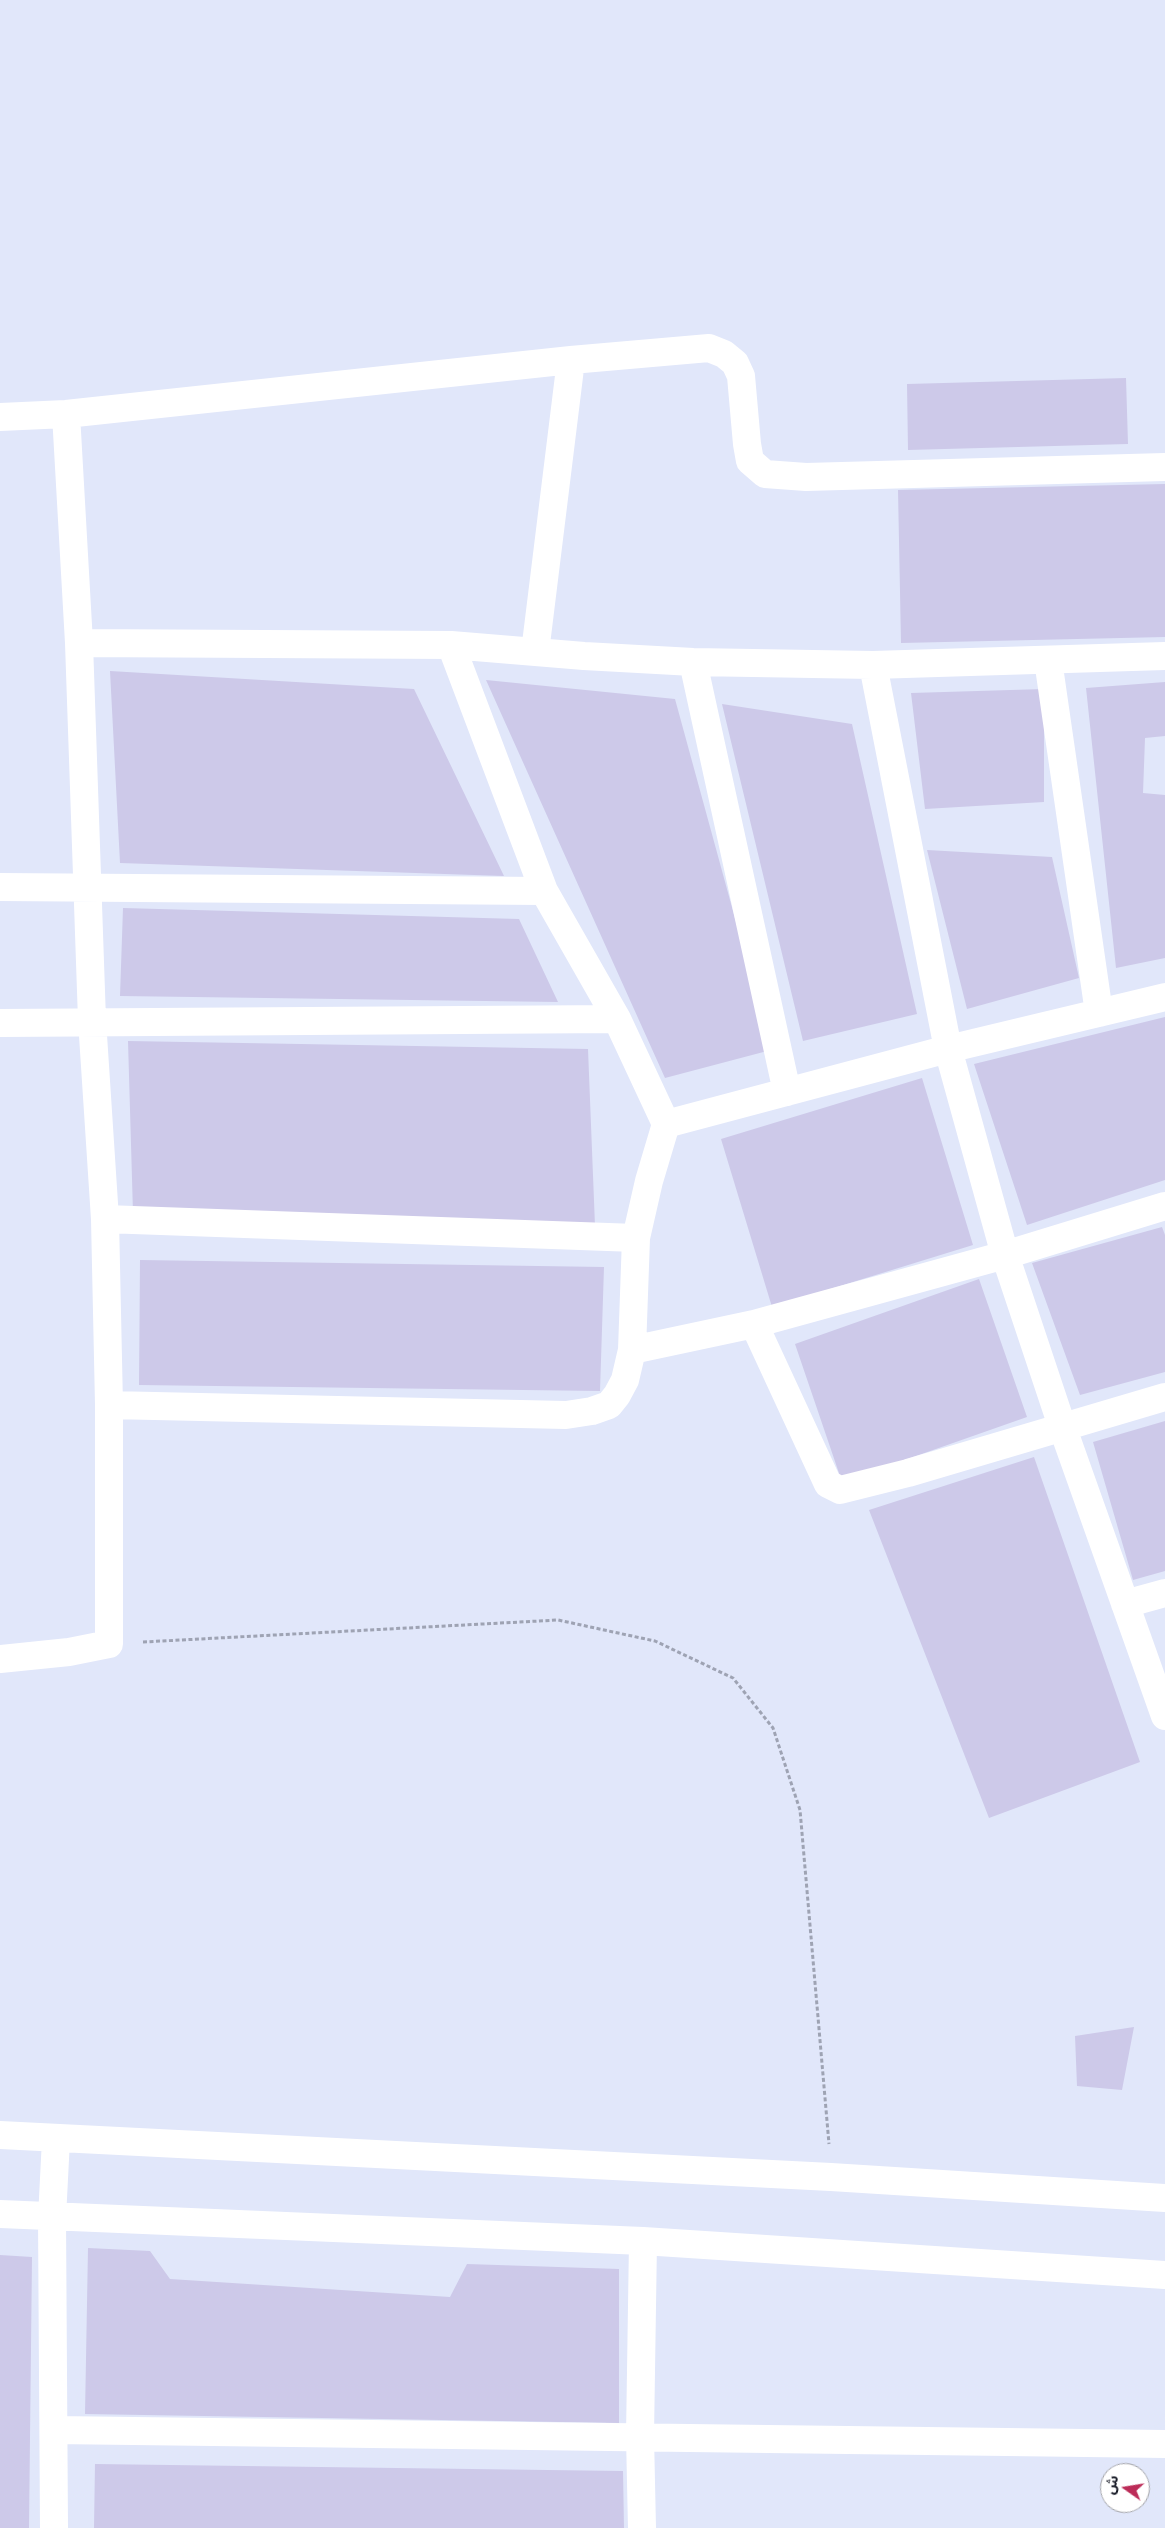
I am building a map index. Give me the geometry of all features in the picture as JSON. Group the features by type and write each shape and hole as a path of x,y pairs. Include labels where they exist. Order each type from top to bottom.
{"street":[{"path":"0,417 66,414 686,348 708,348 724,354 735,363 741,376 750,461 765,474 806,477 1165,467"},
{"path":"535,652 571,360"},
{"path":"0,1659 69,1652 109,1644 109,1405 105,1219 92,1020 79,643 66,414"},
{"path":"79,643 451,645 693,662 873,665 1165,656"},
{"path":"109,1405 566,1416 592,1411 609,1405 618,1395 626,1380 632,1350 636,1238 649,1181 666,1124 617,1019 544,891 451,645"},
{"path":"1048,660 1099,1013"},
{"path":"693,662 787,1092"},
{"path":"873,665 948,1049 1005,1255 1062,1426 1165,1716"},
{"path":"0,887 86,886 544,891"},
{"path":"666,1124 948,1049 1165,998"},
{"path":"0,1023 92,1020 617,1019"},
{"path":"632,1350 754,1324 1005,1255 1165,1206"},
{"path":"105,1219 636,1238"},
{"path":"754,1324 828,1484 835,1488 849,1489 908,1473 1165,1397"},
{"path":"1125,1604 1165,1593"},
{"path":"0,2135 831,2177 1165,2198"},
{"path":"54,2528 52,2218 56,2139"},
{"path":"0,2214 52,2218 643,2241 1165,2275"},
{"path":"642,2528 640,2436 643,2241"},
{"path":"54,2430 1165,2444"}],"path":[{"path":"109,1644 558,1620 655,1641 732,1678 773,1728 800,1810 831,2177"}],"building":[{"path":"1126,378 1128,444 908,450 907,384"},
{"path":"1165,484 1165,637 901,643 898,490"},
{"path":"110,671 414,689 504,876 120,863"},
{"path":"486,680 675,699 771,1050 665,1078"},
{"path":"1165,682 1165,736 1145,738 1143,793 1165,795 1165,958 1116,968 1086,688"},
{"path":"1044,689 1044,802 925,809 911,693"},
{"path":"722,704 852,724 917,1014 803,1041"},
{"path":"927,850 1052,857 1079,978 967,1009"},
{"path":"123,908 519,919 558,1002 120,996"},
{"path":"1165,1017 1165,1180 1027,1225 974,1064"},
{"path":"128,1041 588,1049 595,1226 133,1213"},
{"path":"922,1078 973,1245 772,1307 721,1139"},
{"path":"1162,1227 1165,1235 1165,1372 1080,1395 1032,1263"},
{"path":"140,1260 604,1267 600,1391 139,1385"},
{"path":"979,1279 1027,1417 842,1482 795,1344"},
{"path":"1165,1421 1165,1571 1133,1580 1093,1442"},
{"path":"1034,1457 1140,1762 989,1818 869,1510"},
{"path":"1134,2027 1122,2090 1077,2086 1075,2036"},
{"path":"88,2248 150,2251 170,2279 450,2297 467,2264 619,2269 619,2423 85,2414"},
{"path":"0,2255 32,2257 29,2528 0,2528"},
{"path":"95,2464 623,2471 624,2528 94,2528"}]}
